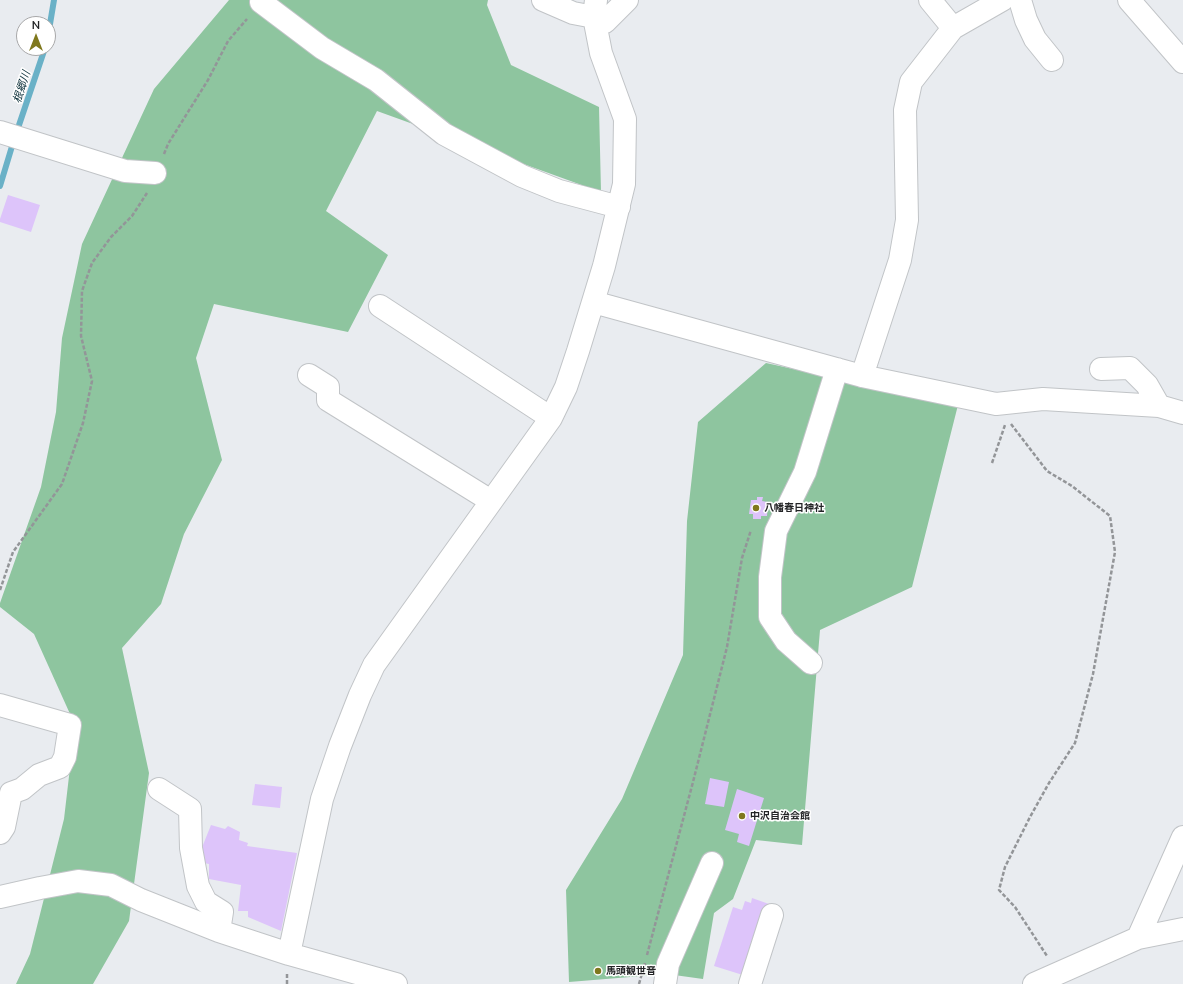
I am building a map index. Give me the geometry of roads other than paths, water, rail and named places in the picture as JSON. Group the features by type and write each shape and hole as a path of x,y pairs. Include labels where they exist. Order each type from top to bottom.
{"street":[{"path":"543,0 573,12 595,9"},
{"path":"595,9 605,22 628,0"},
{"path":"930,0 953,28"},
{"path":"862,376 900,260 906,220 905,110 911,82 953,28 1002,0"},
{"path":"1020,0 1026,20 1035,39 1052,60"},
{"path":"1129,0 1182,59"},
{"path":"261,2 322,48 376,80 444,134 522,176 559,191 619,207"},
{"path":"288,954 322,799 340,746 360,695 374,666 551,418 566,387 578,351 593,302 624,184 625,119 601,54 595,9"},
{"path":"10,135 126,171 155,173"},
{"path":"593,302 862,376 996,404 1043,399 1159,406 1183,413"},
{"path":"380,306 551,418"},
{"path":"1101,369 1133,362 1159,406"},
{"path":"811,663 786,641 770,616 770,577 776,531 805,472 837,369"},
{"path":"309,375 328,387 328,400 492,502"},
{"path":"0,705 70,725 65,757 60,767 39,775 22,789 11,793 4,827 0,833"},
{"path":"158,789 190,809 191,848 198,886 206,902 222,912 219,931"},
{"path":"1138,938 1183,837"},
{"path":"665,984 668,964 712,863"},
{"path":"0,897 78,881 111,885 141,900 219,931 288,954 396,984"},
{"path":"750,984 772,915"},
{"path":"1034,984 1138,938 1183,929"}],"waterway":[{"name":"根郷川","path":"51,16 54,0"},
{"name":"根郷川","path":"20,132 17,131 42,56"},
{"name":"根郷川","path":"0,186 13,143"}],"place":[{"name":"八幡春日神社","path":"756,508"},
{"name":"中沢自治会館","path":"742,816"},
{"name":"馬頭観世音","path":"598,971"}]}
